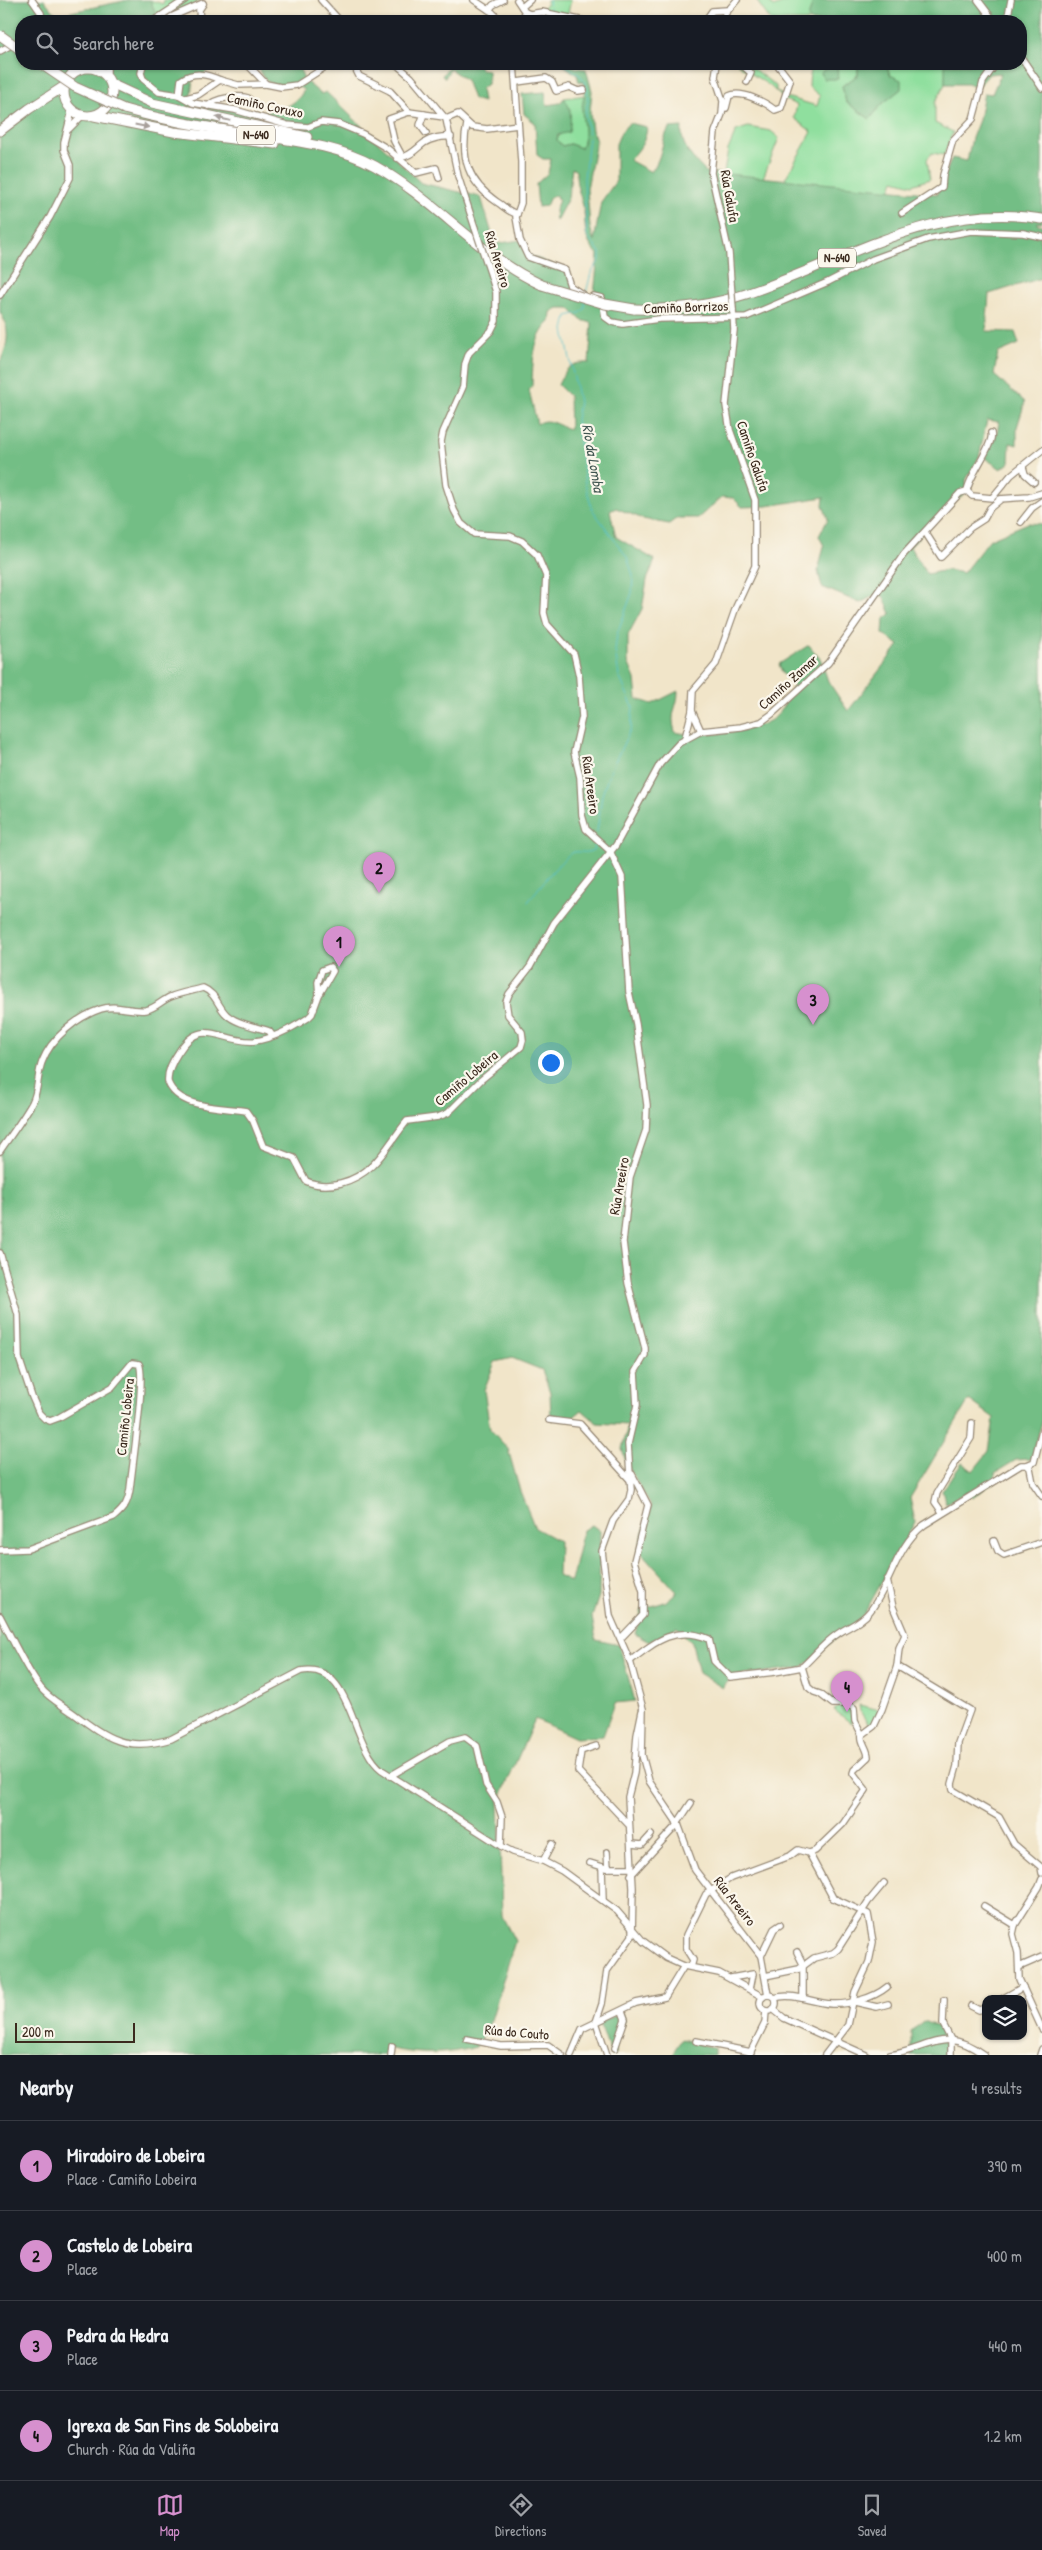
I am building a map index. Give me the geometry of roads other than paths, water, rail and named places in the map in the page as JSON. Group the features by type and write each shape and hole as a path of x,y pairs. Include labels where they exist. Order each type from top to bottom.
{"highway":[{"path":"0,35 15,46"},
{"name":"N-640","path":"50,70 75,86 124,109 172,122 329,148 384,172 421,197 489,255 542,285 597,302 634,309 669,309 694,306 745,294 897,235 934,223 992,215 1042,219"},
{"path":"0,131 29,109 64,88 72,74 80,70"},
{"path":"98,70 109,80 152,103 313,139 360,156 380,166 384,172"},
{"path":"94,116 108,106 112,95 109,80"},
{"path":"64,88 64,99 70,110 82,116 94,116 174,132 295,146 346,158 384,172"},
{"path":"29,109 52,99 64,99"}],"street":[{"path":"32,0 41,15"},
{"path":"162,15 185,0"},
{"path":"322,0 335,15"},
{"path":"474,0 494,15"},
{"path":"489,10 493,5 503,0"},
{"path":"517,0 530,14 542,12 556,15"},
{"path":"522,7 530,0"},
{"path":"725,15 727,10 737,0"},
{"path":"978,0 989,15"},
{"path":"1008,15 1011,0"},
{"path":"179,15 195,9 204,2"},
{"path":"199,15 199,10 204,2"},
{"path":"169,15 170,10"},
{"path":"709,15 712,11 727,10"},
{"path":"0,51 15,43"},
{"path":"1027,66 1042,88"},
{"path":"108,70 109,80"},
{"name":"Camiño Coruxo","path":"142,70 143,79 159,92 179,95 192,103 236,110 287,125 308,127 321,122 339,124 363,134 399,157 416,173 436,168 439,178"},
{"name":"Camiño Coruxo","path":"253,70 266,84 291,87 320,70"},
{"path":"356,70 359,76 390,91 409,112"},
{"path":"403,70 445,118"},
{"name":"Camiño Borrizos","path":"515,70 522,196 516,214 520,240 525,253 528,257 565,270 570,286 585,295 602,298 605,317 617,324 659,319 733,318 756,313 828,282 872,258 928,239 971,231 1022,233 1042,237"},
{"name":"Rúa Galufa","path":"716,70 715,77 723,102 722,114"},
{"path":"747,82 751,73 748,70"},
{"name":"Rúa Galufa","path":"731,284 729,253 711,173 715,132 725,111 729,96 733,94 761,102 774,110 781,108 790,81 782,70"},
{"path":"902,213 942,187 943,175 953,140 975,115 983,82 992,70"},
{"path":"179,95 181,80 191,75 205,74 238,85 266,84"},
{"path":"517,82 546,78 552,82 556,91 569,86 578,91 584,90"},
{"path":"186,98 198,95 220,80"},
{"path":"208,106 216,101 240,97 248,98 252,104"},
{"path":"0,295 50,217 70,178 70,165 64,150 71,115 70,110"},
{"path":"968,111 975,115"},
{"path":"451,137 440,137 424,142 406,156 399,157 388,122 389,119 409,112 445,118 458,114 472,127 487,129 518,125"},
{"path":"424,114 420,125 426,133"},
{"path":"66,135 74,122 82,116"},
{"name":"Rúa Areeiro","path":"445,118 451,137 458,176 496,292 496,321 491,331 469,353 465,364 464,387 443,432 442,452 448,496 461,523 474,534 510,536 522,541 533,550 541,561 546,576 544,613 547,624 574,654 579,676 582,718 574,752 580,777 584,823 592,835 610,851 622,877 629,992 636,1024 647,1105 646,1130 630,1177 624,1242 628,1283 645,1348 645,1355 635,1372 637,1405 627,1454 631,1482 629,1499 613,1521 602,1551 610,1616 622,1638 643,1709 642,1755 645,1771 678,1824 690,1862 761,1956 766,1980 765,1996"},
{"path":"467,124 463,139 465,159 475,180 483,192 516,214"},
{"name":"Camiño Galufa","path":"684,738 692,710 693,691 716,664 736,607 755,566 755,500 730,430 726,405 733,318 731,284"},
{"path":"991,433 991,441 970,477 966,491 972,496 1001,499 1041,494"},
{"path":"992,498 1010,475 1023,467 1042,450"},
{"path":"1023,467 1025,474 1034,482"},
{"name":"Camiño Zamar","path":"610,851 630,822 660,764 684,738 701,730 741,728 761,722 772,714 828,663 902,558 960,494 966,491"},
{"path":"925,532 941,557 970,528 984,519 990,508 1001,499"},
{"path":"1021,522 1032,508 1042,501"},
{"path":"692,710 701,730"},
{"name":"Camiño Lobeira","path":"319,995 315,1008 308,1018 272,1035 253,1041 207,1032 194,1034 184,1044 167,1075 170,1088 175,1094 184,1099 222,1110 246,1111 254,1121 263,1146 294,1158 302,1176 311,1183 331,1186 360,1177 385,1153 407,1121 438,1117 448,1113 481,1080 520,1047 523,1040 522,1032 508,1015 506,1002 509,994 530,966 554,923 610,851"},
{"path":"0,1151 37,1092 42,1062 49,1050 70,1027 92,1013 118,1006 146,1010 154,1008 175,995 203,988 213,995 220,1008 230,1017 269,1030 272,1035"},
{"name":"Camiño Lobeira","path":"0,1253 18,1315 19,1358 32,1398 39,1413 46,1419 58,1418 112,1387 132,1363 139,1364 142,1372 141,1398 130,1489 128,1502 124,1509 114,1517 36,1546 20,1550 0,1550"},
{"path":"549,1420 580,1424 631,1482"},
{"path":"942,1512 935,1502 937,1493 970,1438 972,1423"},
{"path":"1034,1462 1042,1430"},
{"path":"630,1661 645,1650 677,1633 698,1634 709,1639 714,1661 730,1677 802,1667 834,1636 864,1619 887,1580 898,1556 917,1530 942,1512 982,1490 1013,1468 1042,1460"},
{"path":"1027,1464 1030,1468 1033,1483 1042,1496"},
{"name":"Rúa Areeiro","path":"622,1638 641,1620 643,1603 641,1579 634,1561 648,1501 630,1473"},
{"path":"994,1541 998,1551 1004,1555 1042,1542"},
{"path":"862,1735 874,1726 897,1666 899,1648 905,1635 893,1607 887,1580"},
{"path":"0,1616 41,1688 110,1739 137,1745 171,1739 301,1671 314,1669 327,1673 336,1682 370,1760 390,1776 501,1846 543,1861 603,1900 617,1911 655,1950 672,1962 729,1978 765,1996 774,1998 785,1995 831,2004 853,2001 881,1993 887,1988"},
{"path":"897,1666 970,1710 958,1743 957,1766 952,1784 953,1790 999,1817 1014,1844 1040,1867 1042,1873"},
{"path":"691,1967 693,1960 686,1944 687,1931 703,1898 731,1878 790,1856 798,1850 809,1853 815,1851 843,1824 865,1795 866,1790 853,1773 868,1757 868,1751 855,1721 855,1709 847,1704 833,1704 820,1694 814,1692 808,1687 802,1667"},
{"name":"Rúa Areeiro","path":"631,1926 633,1901 632,1844 628,1824 628,1797 643,1709"},
{"path":"390,1776 450,1741 465,1737 477,1746 486,1785 498,1802 502,1817 501,1846"},
{"path":"596,1746 581,1751 578,1771 628,1824"},
{"path":"590,1863 631,1872 678,1824 691,1803"},
{"path":"632,1844 642,1844 651,1835"},
{"path":"543,1861 552,1844"},
{"path":"603,1900 607,1852"},
{"path":"809,1853 833,1898 862,1911 869,1917 874,1942 869,1962 853,2001 848,2025 825,2055"},
{"path":"1042,1879 1015,1925 1014,1942 1018,1953 1018,1967 1022,1987 1042,2029"},
{"path":"753,1990 762,1989 766,1980 803,1967 814,1958 833,1953 838,1949 862,1911 884,1883"},
{"path":"984,1906 1015,1925"},
{"path":"761,1956 774,1929 780,1925"},
{"path":"607,2055 596,2022 602,2004 607,1971 629,1942 632,1936 631,1926"},
{"path":"796,1952 803,1967 803,1998"},
{"path":"1018,1967 1042,1957"},
{"path":"571,2055 579,2032 636,2002 665,1996 684,1966"},
{"path":"729,1978 753,1974 753,1990"},
{"path":"1009,1995 1022,1987"},
{"path":"696,2041 750,2053 765,2023 766,2011 760,2005 765,1996"},
{"path":"766,2011 773,2009 776,2004 774,1998"},
{"path":"944,2000 944,2024 951,2040 950,2055"},
{"path":"853,2001 877,2007 888,2004"},
{"path":"971,2006 979,2010 982,2009"},
{"path":"773,2009 784,2018 866,2055"},
{"path":"615,2048 626,2019 622,2010"},
{"name":"Rúa do Couto","path":"467,2039 501,2046 548,2045 562,2055"},
{"path":"890,2055 899,2054 942,2040 951,2040 969,2045 981,2054"},
{"path":"392,2046 392,2055"},
{"path":"1040,2055 1042,2049"}],"waterway":[{"name":"Río da Lomba","path":"549,0 550,10"},
{"name":"Río da Lomba","path":"572,70 582,77 587,88 588,102 585,113 589,138 584,178 587,237 600,252 600,260 591,273 586,293"},
{"name":"Río da Lomba","path":"585,302 585,309 580,313 567,316 564,330 579,402 576,420 586,487 592,509 627,557 633,575 632,593 617,634 615,651 619,676 633,707 631,728 610,772 602,795 597,832"},
{"name":"Río da Lomba","path":"528,902 569,854 593,850 595,843"}],"place":[{"name":"Castelo de Lobeira","path":"379,893"},
{"name":"Miradoiro de Lobeira","path":"339,967"},
{"name":"Pedra da Hedra","path":"813,1025"},
{"name":"Igrexa de San Fins de Solobeira","path":"847,1712"}]}
